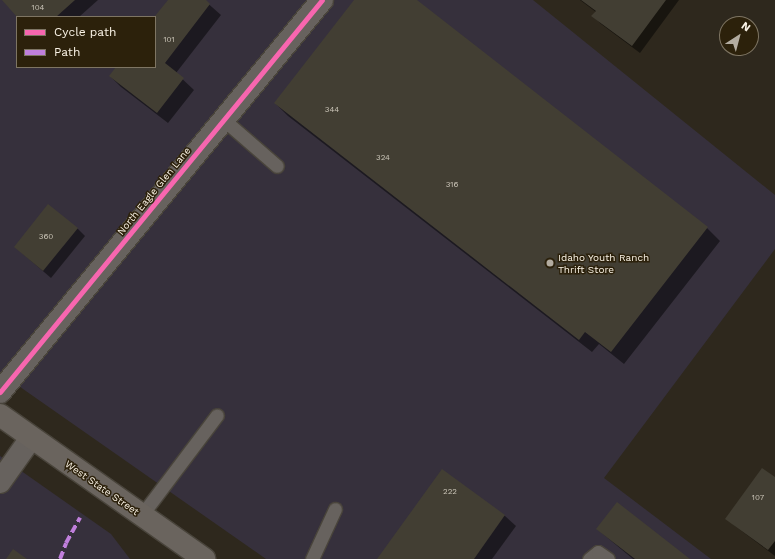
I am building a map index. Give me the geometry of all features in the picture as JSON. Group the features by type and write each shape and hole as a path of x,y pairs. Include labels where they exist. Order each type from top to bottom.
{"main road":[{"name":"West State Street","path":"0,415 141,516 204,559"}],"street":[{"name":"North Eagle Glen Lane","path":"0,392 322,0"},
{"path":"0,482 31,438"}],"lane":[{"path":"224,120 277,166"},
{"path":"141,516 217,415"},
{"path":"312,559 335,509"},
{"path":"589,559 598,552 608,559"}],"shaded area":[{"path":"0,0 533,0 775,195 775,249 604,478 711,559 266,559 0,372"},
{"path":"0,456 111,534 130,559 0,559"}],"building":[{"path":"2,0 75,0 57,16 16,16"},
{"path":"168,0 206,0 210,4 165,63 184,78 157,113 109,76 115,68 156,68 155,16"},
{"path":"354,0 417,0 708,227 611,352 585,332 579,340 274,103"},
{"path":"581,0 666,0 632,46 591,16 596,11"},
{"path":"48,204 78,228 43,271 14,247"},
{"path":"762,468 775,477 775,541 768,550 725,519"},
{"path":"442,469 505,515 474,559 377,559"},
{"path":"617,502 690,559 635,559 596,529"},
{"path":"13,549 27,559 6,559"}],"marked path":[{"path":"60,559 66,543 80,518"}],"cycle path":[{"path":"0,392 322,0"}],"place":[{"name":"Idaho Youth Ranch Thrift Store","path":"550,263"}]}
